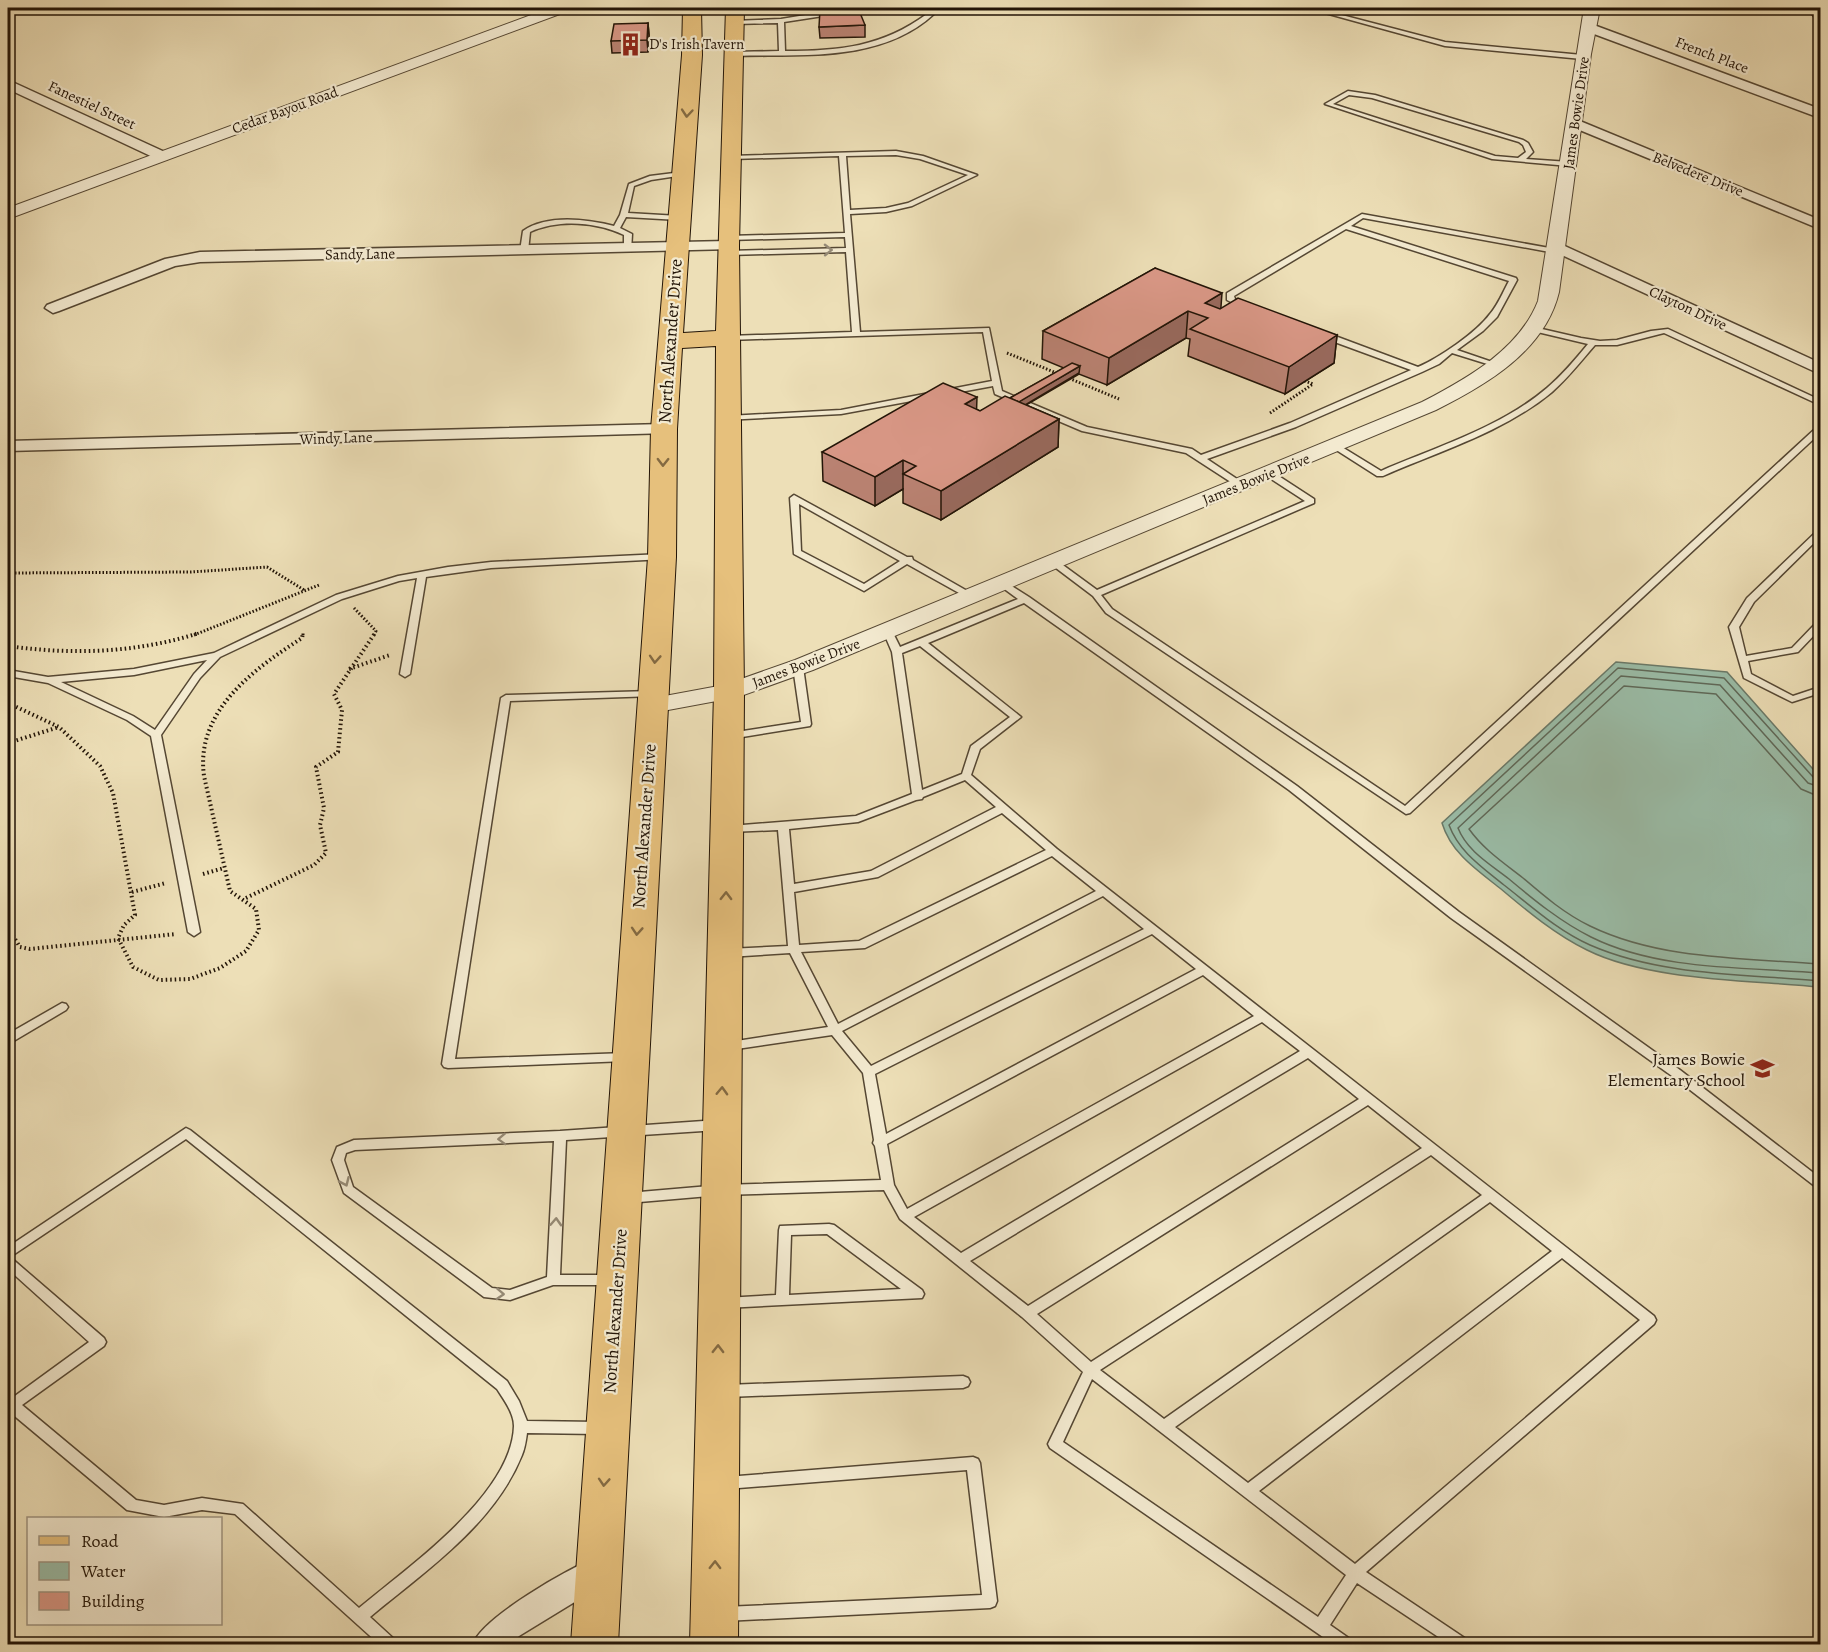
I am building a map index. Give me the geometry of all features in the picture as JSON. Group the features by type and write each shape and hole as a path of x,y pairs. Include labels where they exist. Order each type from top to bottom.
{"main road":[{"name":"North Alexander Drive","path":"594,1644 662,557 664,429 692,55 692,8"},
{"path":"692,55 735,28"},
{"path":"714,1629 729,692 728,246 735,28"},
{"path":"670,341 728,338"}],"street":[{"name":"Cedar Bayou Road","path":"8,214 563,8"},
{"path":"1814,8 1821,15"},
{"name":"James Bowie Drive","path":"652,699 729,692 798,667 1334,446 1463,390 1497,365 1525,338 1545,308 1569,164 1582,57 1592,18"},
{"name":"French Place","path":"1592,18 1821,114"},
{"name":"Fanestiel Street","path":"8,84 162,156"},
{"name":"Belvedere Drive","path":"1575,123 1821,225"},
{"name":"Sandy Lane","path":"52,308 171,262 200,256 728,246"},
{"name":"Clayton Drive","path":"1556,249 1821,369"},
{"name":"Windy Lane","path":"8,447 664,429"},
{"path":"489,1644 508,1626 598,1571"}],"lane":[{"path":"896,8 928,11 931,14 918,25 867,48 832,53 782,52 735,28 855,9 896,8"},
{"path":"1310,8 1445,44 1582,57"},
{"path":"781,21 782,52"},
{"path":"1521,159 1530,152 1526,144 1521,141 1373,96 1348,93 1328,104 1494,158 1569,164"},
{"path":"732,158 886,152 908,154 974,175 904,207 846,212"},
{"path":"842,154 856,334"},
{"path":"616,228 624,215 631,185 650,178 682,174"},
{"path":"624,215 679,218"},
{"path":"1257,310 1232,300 1230,295 1362,216 1556,249"},
{"path":"524,251 527,231 537,226 576,222 616,228 628,234 628,249"},
{"path":"1202,458 1293,425 1419,370 1453,351 1494,315 1513,280 1344,226"},
{"path":"728,246 794,236 847,235"},
{"path":"793,251 794,236"},
{"path":"728,246 793,251 848,250"},
{"path":"1532,328 1594,342 1612,343 1651,332 1665,331 1821,403"},
{"path":"728,338 986,330 994,383 998,392 1085,429 1179,448 1202,458 1240,485"},
{"path":"1311,330 1419,370"},
{"path":"1334,446 1380,474 1498,422 1526,405 1566,375 1594,342"},
{"path":"1453,351 1497,365"},
{"path":"728,418 841,412 994,383"},
{"path":"1053,562 1096,594 1109,611 1406,811 1821,429"},
{"path":"1096,594 1311,501 1268,473"},
{"path":"909,559 864,588 797,552 794,498 909,559 971,596"},
{"path":"1821,532 1750,600 1734,627 1747,676 1792,699 1821,690"},
{"path":"48,680 134,672 217,655 339,597 422,575 491,565 662,557"},
{"path":"405,674 422,575"},
{"path":"1002,583 1293,788 1455,915 1676,1073 1821,1184"},
{"path":"897,652 1026,599"},
{"path":"1743,659 1795,650 1821,624"},
{"path":"888,631 897,652 918,797"},
{"path":"727,829 858,819 966,776 975,748 1016,717 921,642"},
{"path":"156,735 197,676 217,655"},
{"path":"728,736 806,724 798,667"},
{"path":"8,672 48,680 130,717 156,735 194,932"},
{"path":"630,1057 448,1064 506,698 652,699"},
{"path":"966,776 1053,851 1649,1320 1355,1573 1320,1627"},
{"path":"788,889 874,874 1003,808"},
{"path":"783,826 794,949 835,1030 869,1072 879,1143 888,1185 904,1216 1027,1313 1090,1370 1355,1573 1461,1644"},
{"path":"725,954 861,945 1053,851"},
{"path":"723,1047 835,1030 1104,891"},
{"path":"869,1072 1153,929"},
{"path":"879,1143 1204,970"},
{"path":"8,1039 62,1006"},
{"path":"904,1216 1263,1016"},
{"path":"960,1260 1308,1052"},
{"path":"1027,1313 1368,1099"},
{"path":"616,1280 553,1280 510,1295 489,1293 348,1190 338,1160 341,1150 354,1145 560,1136 721,1125"},
{"path":"8,1253 186,1133 502,1385 517,1411 521,1426 515,1454 504,1479 481,1511 359,1617"},
{"path":"553,1280 560,1136"},
{"path":"1345,1644 1055,1444 1090,1370 1431,1149"},
{"path":"622,1199 721,1190 888,1185"},
{"path":"1164,1426 1491,1195"},
{"path":"719,1303 917,1294 829,1229 785,1230 782,1300"},
{"path":"1248,1491 1562,1251"},
{"path":"8,1263 99,1342 10,1407 132,1506 165,1511 202,1504 238,1508 390,1644"},
{"path":"718,1391 963,1382"},
{"path":"521,1426 607,1429"},
{"path":"714,1629 990,1601 973,1463 716,1484"}],"path":[{"path":"1004,352 1119,399"},
{"path":"1057,382 1075,372"},
{"path":"1267,415 1313,384 1305,381"},
{"path":"8,573 191,572 267,567 304,590"},
{"path":"246,898 314,865 326,854 320,825 324,808 315,772 321,762 335,757 338,752 342,710 334,694 348,669 375,631 350,604 358,602"},
{"path":"8,703 59,727 100,766 113,793 135,915 124,925 118,938 127,964 141,974 160,979 183,980 207,974 238,959 257,939 261,919 258,910 246,898 230,891 203,775 203,754 216,716 228,698 264,663 302,638 305,628"},
{"path":"348,669 389,656 408,655"},
{"path":"8,743 34,737 59,727"},
{"path":"8,928 21,947 30,949 118,938 194,932"}],"water":[{"path":"1616,662 1727,672 1820,777 1820,987 1701,978 1640,968 1587,950 1542,922 1474,868 1458,852 1446,834 1442,823"}],"building":[{"path":"858,8 865,25 819,27 820,10"},
{"path":"648,23 647,40 611,41 614,24"},
{"path":"1155,268 1222,293 1205,303 1220,309 1238,298 1337,335 1289,367 1190,329 1208,318 1188,311 1109,358 1043,331"},
{"path":"1072,363 1080,366 1019,402 1010,398"},
{"path":"943,383 977,397 965,404 980,411 1005,396 1059,419 941,491 903,474 916,466 903,460 875,477 822,452"}],"place":[{"name":"D's Irish Tavern","path":"631,44"},
{"name":"James Bowie Elementary School","path":"1763,1069"}]}
